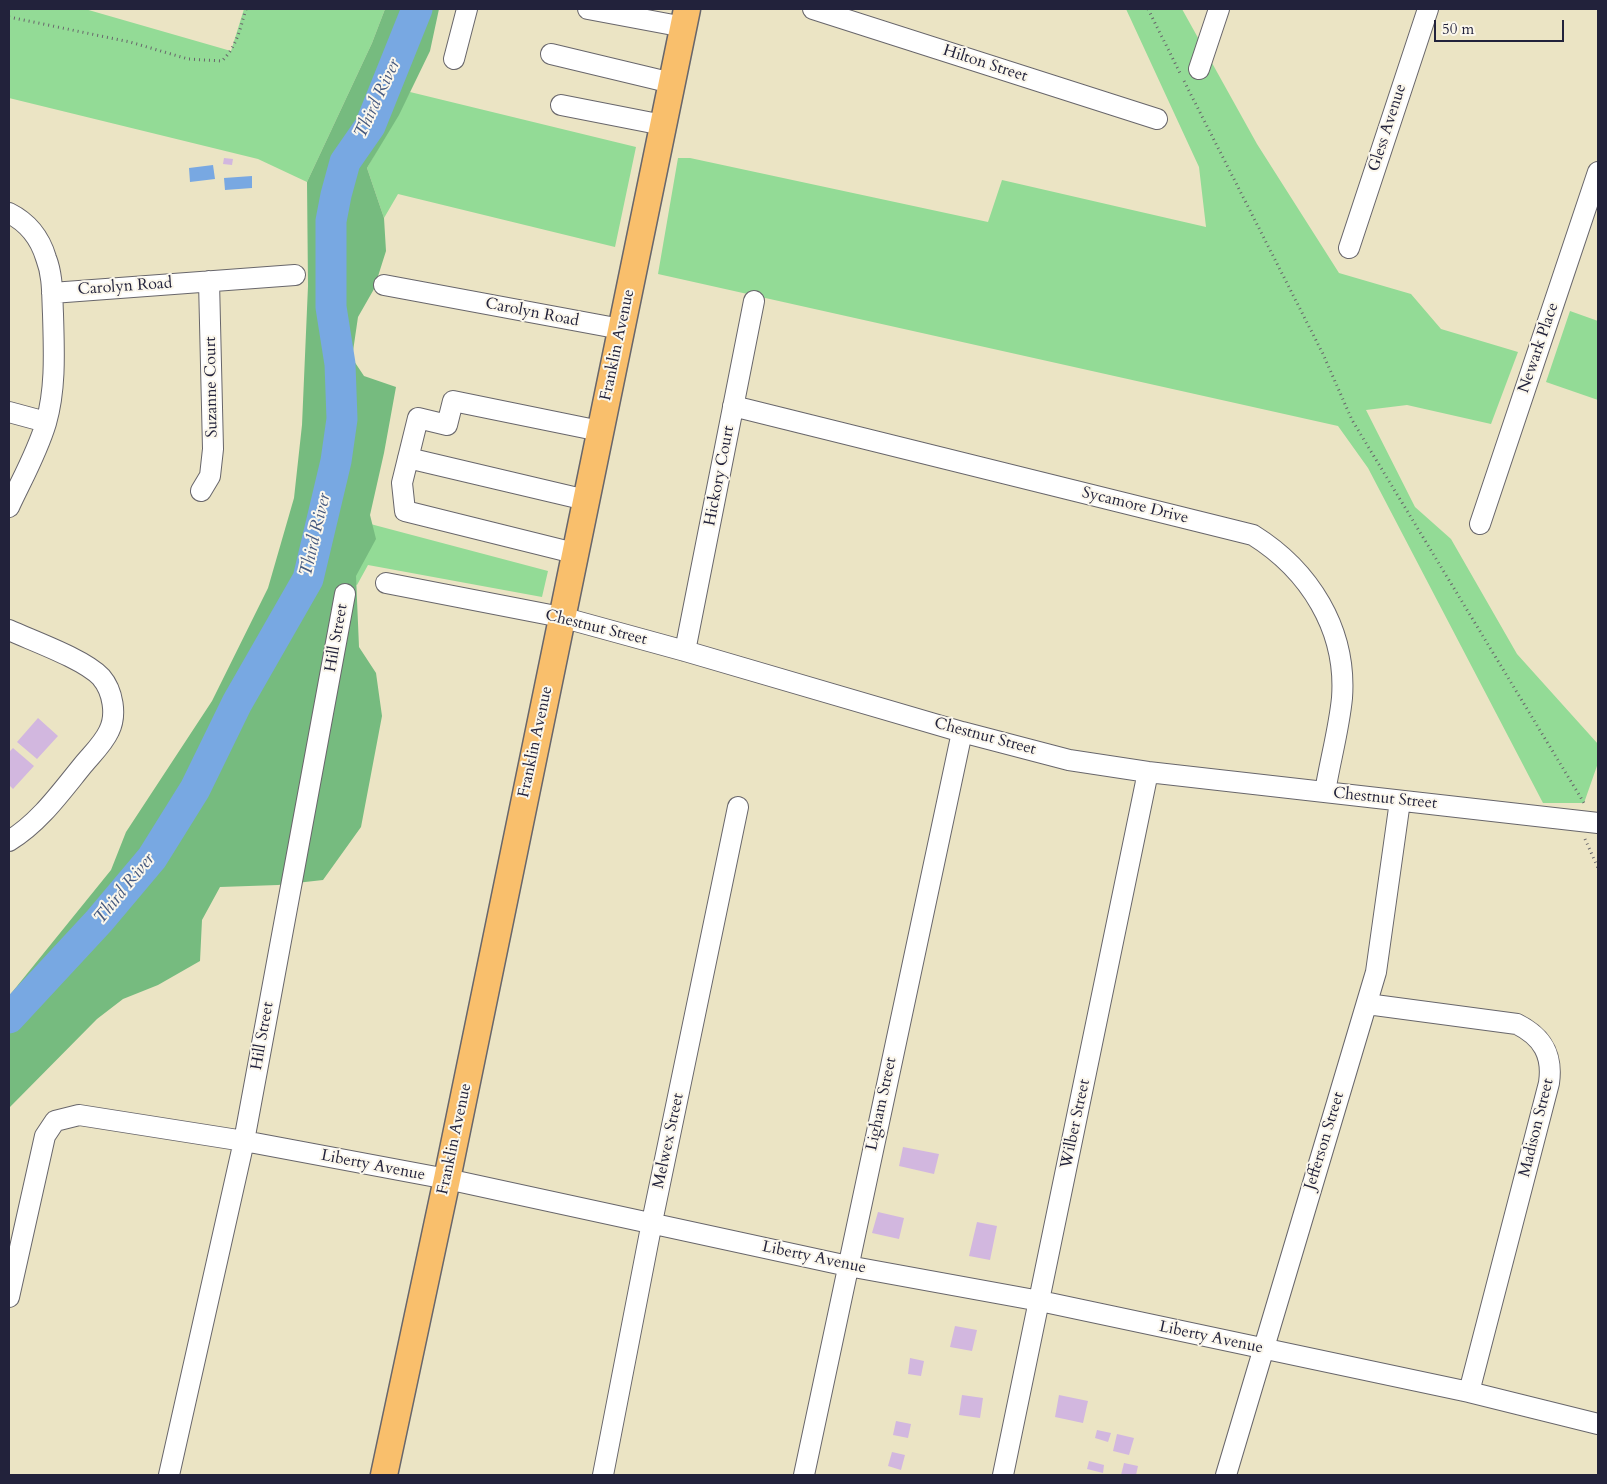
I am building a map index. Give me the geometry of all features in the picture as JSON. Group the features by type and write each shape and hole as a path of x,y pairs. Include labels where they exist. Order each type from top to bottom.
{"main road":[{"name":"Franklin Avenue","path":"384,1475 447,1179 685,18"}],"street":[{"path":"454,58 467,9"},
{"path":"588,9 685,18"},
{"name":"Hilton Street","path":"813,9 1157,119"},
{"path":"1198,69 1219,9"},
{"name":"Gless Avenue","path":"1349,248 1428,9"},
{"path":"551,54 672,83"},
{"path":"561,105 663,125"},
{"name":"Newark Place","path":"1480,524 1598,172"},
{"path":"9,212 20,218 36,237 50,270 54,370 46,422 38,446 9,506"},
{"name":"Carolyn Road","path":"52,293 295,274"},
{"name":"Suzanne Court","path":"201,491 210,476 213,449 209,281"},
{"name":"Carolyn Road","path":"384,285 621,330"},
{"name":"Hickory Court","path":"685,650 754,301"},
{"path":"574,553 405,511 402,484 418,418 447,425 453,401 600,431"},
{"name":"Sycamore Drive","path":"733,406 1253,535 1268,544 1295,568 1317,596 1338,646 1341,664 1342,699 1324,792"},
{"path":"9,412 46,422"},
{"path":"408,458 586,500"},
{"name":"Chestnut Street","path":"386,583 561,618 685,650 962,732 1070,760 1148,772 1590,822"},
{"name":"Hill Street","path":"168,1475 244,1141 345,594"},
{"path":"9,630 88,668 100,677 112,700 113,716 109,731 99,746 54,800 20,835 9,841"},
{"name":"Ligham Street","path":"804,1475 962,732"},
{"name":"Wilber Street","path":"1003,1475 1148,772"},
{"name":"Jefferson Street","path":"1226,1475 1367,1004 1377,964 1400,801"},
{"name":"Melwex Street","path":"603,1475 652,1222 738,807"},
{"name":"Madison Street","path":"1367,1004 1517,1024 1536,1036 1549,1054 1551,1069 1549,1083 1469,1392"},
{"name":"Liberty Avenue","path":"9,1297 45,1136 55,1122 79,1115 244,1141 447,1179 848,1266 1040,1301 1262,1350 1469,1392 1598,1424"}],"path":[{"path":"9,17 130,42 188,59 222,61 232,51 246,9"},
{"path":"1148,9 1323,354 1352,420 1584,803 1590,822 1585,844 1598,868"}],"green space":[{"path":"9,9 85,9 231,51 244,9 385,9 372,43 307,182 258,159 9,98"},
{"path":"385,9 439,9 430,51 399,115 367,168 384,218 386,251 374,289 358,317 352,358 364,376 396,387 370,515 376,539 356,576 359,647 376,673 382,716 361,827 323,880 278,885 220,887 202,920 200,961 158,985 123,999 97,1019 9,1108 9,996 111,870 126,832 212,701 268,588 294,498 302,425 308,286 307,182 372,43"},
{"path":"1126,9 1182,9 1257,144 1339,273 1411,294 1441,329 1518,352 1491,424 1407,405 1366,410 1415,507 1451,539 1517,654 1598,744 1598,763 1584,803 1543,803 1368,468 1338,426 658,274 678,158 690,158 988,222 1002,180 1206,227 1199,167"},
{"path":"410,92 636,147 615,247 398,194 384,218 367,168"},
{"path":"1570,311 1598,321 1598,400 1546,382"},
{"path":"344,517 548,571 542,597 368,565 357,585 333,575"}],"water":[{"path":"213,165 215,179 190,182 189,168"},
{"path":"252,176 252,188 225,190 224,178"}],"building":[{"path":"224,158 233,159 232,165 223,164"},
{"path":"38,718 58,736 37,759 17,742"},
{"path":"13,748 34,766 13,789 9,785 9,752"},
{"path":"903,1147 939,1154 934,1174 899,1166"},
{"path":"878,1212 904,1218 899,1239 872,1233"},
{"path":"977,1222 997,1226 990,1260 969,1256"},
{"path":"955,1326 977,1330 972,1351 950,1347"},
{"path":"910,1358 924,1361 921,1376 908,1374"},
{"path":"962,1395 983,1398 980,1418 959,1415"},
{"path":"1059,1395 1088,1401 1083,1423 1055,1417"},
{"path":"896,1421 911,1424 908,1438 893,1435"},
{"path":"1097,1430 1111,1433 1108,1442 1095,1438"},
{"path":"1117,1434 1134,1438 1129,1455 1113,1451"},
{"path":"892,1452 905,1455 901,1470 888,1466"},
{"path":"1089,1461 1104,1465 1103,1473 1087,1469"},
{"path":"1124,1463 1138,1466 1136,1475 1121,1475"}],"waterway":[{"name":"Third River","path":"9,1018 99,921 152,858 195,789 237,703 308,579 336,461 342,419 340,364 331,307 331,221 345,162 370,126 417,9"}]}
